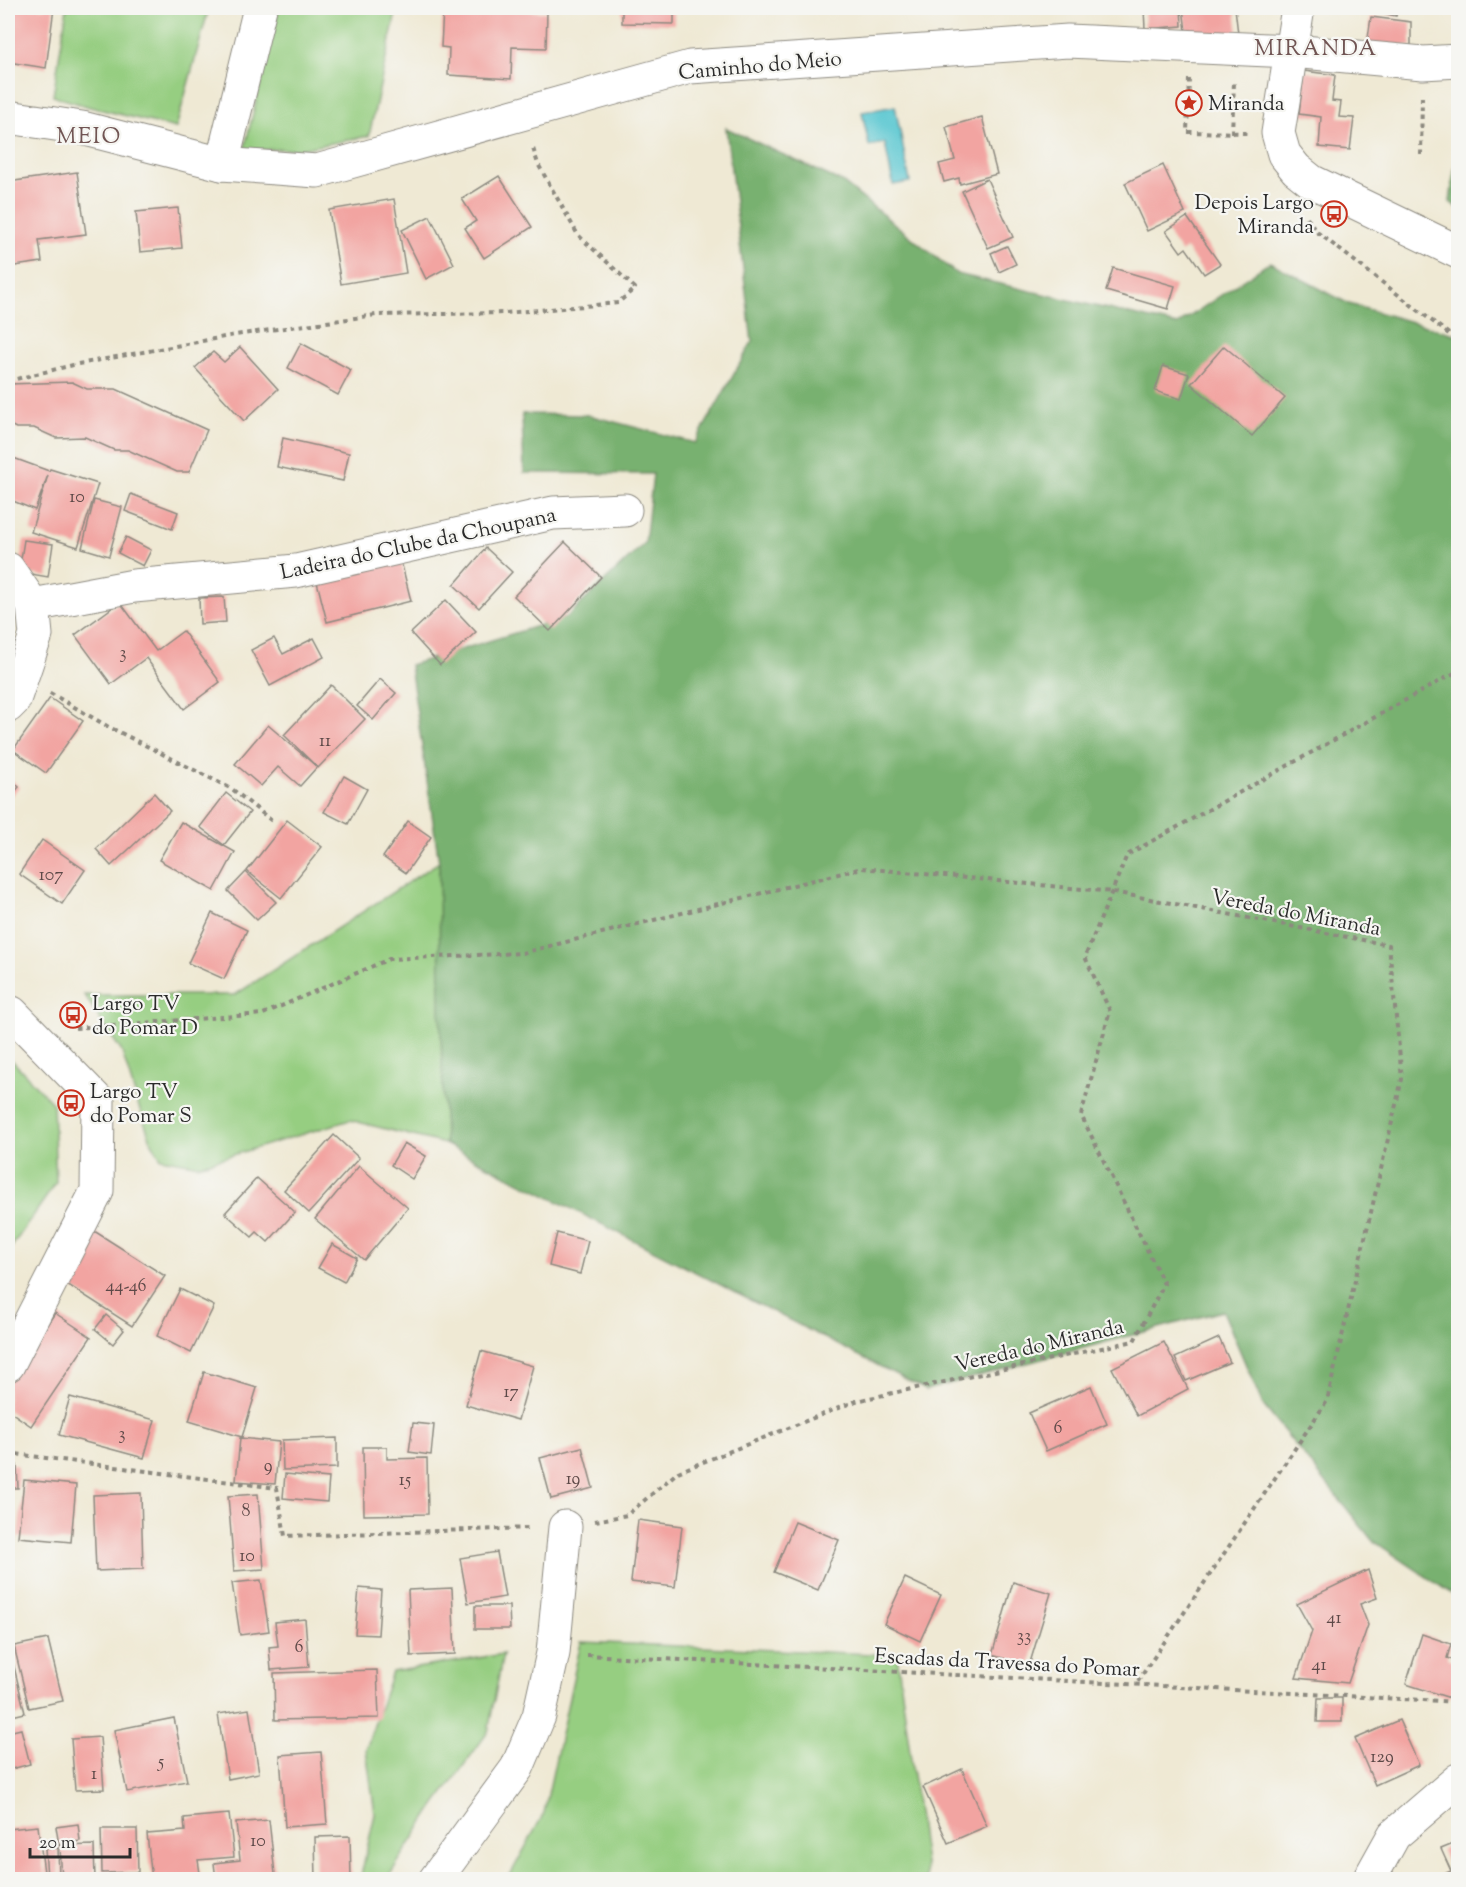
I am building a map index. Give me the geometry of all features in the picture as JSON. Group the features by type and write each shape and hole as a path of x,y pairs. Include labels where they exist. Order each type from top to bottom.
{"street":[{"path":"222,164 260,8"},
{"path":"1298,8 1278,133 1281,150 1296,169 1311,181 1458,252"},
{"name":"Caminho do Meio","path":"8,117 82,128 222,164 316,171 690,67 1068,40 1292,51 1423,63 1458,61"},
{"name":"Ladeira do Clube da Choupana","path":"33,605 134,586 296,571 553,513 625,510"},
{"path":"8,569 33,605 36,635 14,700 8,706"},
{"path":"8,1365 97,1191 98,1101 18,1022"},
{"path":"435,1880 517,1768 539,1716 554,1653 565,1527"},
{"path":"1369,1880 1394,1835 1458,1780"}],"path":[{"path":"1421,155 1423,63"},
{"path":"1200,78 1189,77 1187,132 1278,133"},
{"path":"1232,133 1234,79"},
{"path":"8,381 73,365 235,335 376,315 505,313 618,303 635,288 578,235 538,164 521,114"},
{"path":"1305,214 1317,232 1458,341"},
{"name":"Vereda do Miranda","path":"565,1527 627,1515 678,1472 856,1401 1134,1341 1164,1284 1081,1115 1110,1011 1085,957 1127,855 1458,671"},
{"path":"21,676 107,726 232,789 272,821"},
{"path":"18,1022 263,1014 389,959 522,953 862,868 1113,892"},
{"name":"Vereda do Miranda","path":"1113,892 1389,945 1402,1079 1327,1401 1136,1684"},
{"path":"8,1453 277,1488 285,1536 565,1527"},
{"name":"Escadas da Travessa do Pomar","path":"554,1653 1458,1701"}],"green space":[{"path":"67,8 209,8 176,128 53,96"},
{"path":"279,8 397,8 369,136 301,149 244,150"},
{"path":"726,128 842,182 957,274 1177,325 1270,262 1349,304 1458,335 1458,1598 1372,1540 1263,1405 1223,1311 926,1390 445,1144 440,1010 439,862 410,665 567,617 645,543 653,474 524,473 522,414 588,415 695,443 752,342"},
{"path":"1458,143 1458,208 1450,202"},
{"path":"439,862 445,1144 350,1120 199,1165 161,1158 151,1141 122,1052 84,995 235,995"},
{"path":"8,1056 53,1104 56,1183 8,1252"},
{"path":"581,1642 897,1655 927,1879 508,1879 544,1813"},
{"path":"503,1654 488,1732 433,1808 387,1879 360,1880 375,1814 366,1749 392,1672"}],"water":[{"path":"895,106 910,182 893,185 885,143 869,146 862,112"}],"building":[{"path":"8,8 54,8 46,68 8,62"},
{"path":"443,8 547,12 546,48 512,47 511,79 448,75 449,48 441,47"},
{"path":"622,8 674,8 674,24 622,23"},
{"path":"1144,8 1181,8 1182,26 1145,29"},
{"path":"1183,8 1235,8 1238,34 1187,39"},
{"path":"1361,8 1398,8 1396,16"},
{"path":"1371,17 1411,22 1411,46 1367,45"},
{"path":"1304,71 1335,75 1332,101 1341,102 1339,117 1354,118 1350,150 1319,147 1321,117 1299,114"},
{"path":"982,117 997,174 960,184 959,178 944,182 939,164 955,160 946,127"},
{"path":"1163,165 1185,213 1147,231 1125,183"},
{"path":"77,172 86,234 39,240 42,262 8,267 8,182"},
{"path":"499,176 532,227 484,258 465,228 476,221 462,199"},
{"path":"987,179 1013,237 988,248 962,191"},
{"path":"394,199 406,273 341,284 329,210"},
{"path":"178,208 182,248 140,252 136,212"},
{"path":"430,216 454,264 426,279 402,230"},
{"path":"1187,217 1220,264 1204,274 1186,248 1181,252 1166,231"},
{"path":"1007,246 1016,264 999,272 991,253"},
{"path":"1113,268 1175,286 1168,309 1106,291"},
{"path":"301,343 351,370 338,395 288,368"},
{"path":"1224,346 1285,398 1252,436 1191,384"},
{"path":"240,347 278,389 244,421 195,368 213,352 224,362"},
{"path":"1163,366 1189,374 1181,399 1155,391"},
{"path":"72,382 87,389 116,389 207,430 189,472 177,472 128,450 114,450 85,437 56,438 34,428 16,428 8,424 8,384"},
{"path":"283,438 349,453 343,481 277,467"},
{"path":"8,456 49,471 50,469 98,484 78,547 31,532 48,475 35,510 8,499"},
{"path":"131,494 178,512 172,529 125,511"},
{"path":"94,500 122,507 109,556 82,548"},
{"path":"126,537 151,550 143,566 118,553"},
{"path":"24,540 53,544 48,577 19,572"},
{"path":"565,542 601,577 550,631 514,596"},
{"path":"486,548 512,572 479,608 454,585"},
{"path":"399,553 411,601 327,622 315,574"},
{"path":"224,597 226,622 200,624 199,598"},
{"path":"446,600 476,632 440,665 411,633"},
{"path":"120,602 156,651 183,631 220,682 184,709 146,658 111,684 75,635"},
{"path":"274,638 283,654 314,638 324,657 270,686 251,650"},
{"path":"380,679 396,693 373,720 357,706"},
{"path":"331,685 365,719 318,768 284,735"},
{"path":"50,698 83,721 46,773 13,750"},
{"path":"268,725 317,767 300,786 278,767 261,786 235,764"},
{"path":"8,776 19,787 8,799"},
{"path":"344,776 367,789 348,824 324,812"},
{"path":"154,793 170,811 111,866 96,849"},
{"path":"226,793 250,812 224,845 200,827"},
{"path":"287,820 322,847 281,898 247,871"},
{"path":"408,821 431,837 406,873 383,857"},
{"path":"181,822 235,852 214,891 159,860"},
{"path":"42,840 85,870 62,904 19,874"},
{"path":"246,872 276,902 257,920 228,891"},
{"path":"212,913 247,930 224,979 188,963"},
{"path":"334,1135 359,1158 309,1213 284,1190"},
{"path":"404,1143 426,1156 412,1179 391,1165"},
{"path":"359,1166 408,1208 364,1260 315,1219"},
{"path":"257,1178 295,1212 268,1242 257,1232 252,1237 225,1213"},
{"path":"91,1229 165,1276 132,1326 59,1279"},
{"path":"557,1233 588,1241 580,1274 549,1266"},
{"path":"332,1244 357,1258 344,1282 318,1268"},
{"path":"180,1289 214,1306 191,1353 157,1336"},
{"path":"55,1313 91,1337 31,1426 8,1410 8,1382"},
{"path":"106,1315 124,1330 113,1344 95,1329"},
{"path":"1219,1338 1230,1362 1186,1381 1175,1358"},
{"path":"1164,1342 1188,1389 1137,1416 1112,1368"},
{"path":"481,1351 533,1366 518,1420 466,1405"},
{"path":"204,1372 257,1388 242,1437 189,1421"},
{"path":"1091,1386 1107,1424 1046,1451 1029,1413"},
{"path":"70,1397 155,1420 144,1458 59,1435"},
{"path":"413,1423 434,1425 431,1455 409,1452"},
{"path":"240,1438 279,1442 275,1484 236,1481"},
{"path":"337,1438 337,1468 283,1470 282,1440"},
{"path":"363,1447 387,1447 387,1459 427,1458 428,1514 364,1515"},
{"path":"582,1447 593,1488 551,1499 540,1458"},
{"path":"8,1465 17,1465 18,1488 8,1488"},
{"path":"285,1474 329,1478 327,1502 283,1498"},
{"path":"24,1480 76,1485 71,1542 18,1537"},
{"path":"141,1493 143,1569 96,1571 93,1495"},
{"path":"258,1494 264,1569 234,1571 228,1496"},
{"path":"638,1520 682,1526 675,1587 631,1582"},
{"path":"795,1522 839,1540 818,1590 774,1572"},
{"path":"497,1552 505,1597 468,1603 460,1558"},
{"path":"1368,1570 1377,1598 1360,1604 1368,1625 1348,1683 1296,1678 1312,1631 1297,1604"},
{"path":"905,1578 941,1595 920,1641 884,1624"},
{"path":"261,1580 269,1631 240,1635 232,1583"},
{"path":"1013,1582 1051,1593 1029,1666 992,1655"},
{"path":"359,1588 381,1590 378,1635 355,1634"},
{"path":"452,1588 455,1654 411,1656 408,1590"},
{"path":"475,1606 509,1606 510,1629 475,1629"},
{"path":"305,1619 309,1667 271,1670 269,1647 278,1646 275,1622"},
{"path":"1422,1634 1451,1644 1447,1658 1458,1662 1458,1672 1450,1698 1406,1684"},
{"path":"48,1639 63,1701 29,1708 14,1646"},
{"path":"11,1654 25,1713 8,1717 8,1655"},
{"path":"377,1670 379,1718 275,1720 274,1673"},
{"path":"1318,1698 1342,1698 1342,1722 1317,1722"},
{"path":"249,1709 259,1773 228,1779 218,1714"},
{"path":"174,1718 187,1781 127,1792 114,1730"},
{"path":"1399,1720 1419,1765 1375,1785 1355,1739"},
{"path":"21,1729 30,1764 8,1770 8,1732"},
{"path":"100,1737 104,1789 75,1790 71,1739"},
{"path":"321,1752 327,1824 285,1827 280,1755"},
{"path":"962,1769 987,1826 948,1843 923,1787"},
{"path":"229,1814 234,1857 198,1860 201,1880 152,1880 147,1834 185,1831 184,1818"},
{"path":"269,1820 275,1874 216,1880 214,1863 240,1860 236,1823"},
{"path":"78,1824 80,1841 59,1845 56,1827"},
{"path":"38,1826 45,1880 8,1880 8,1829"},
{"path":"101,1829 137,1829 138,1872 102,1873"},
{"path":"350,1836 351,1880 316,1880 315,1837"},
{"path":"1458,1842 1458,1880 1438,1880 1437,1877 1451,1871 1441,1849"},
{"path":"94,1845 95,1880 62,1880 60,1846"},
{"path":"58,1848 59,1877 47,1877 45,1849"}],"place":[{"name":"Miranda","path":"1189,103"},
{"name":"Depois Largo Miranda","path":"1334,214"},
{"name":"Largo TV do Pomar D","path":"73,1015"},
{"name":"Largo TV do Pomar S","path":"71,1103"}],"district":[{"name":"MIRANDA","path":"1316,47"},
{"name":"MEIO","path":"89,135"}]}
